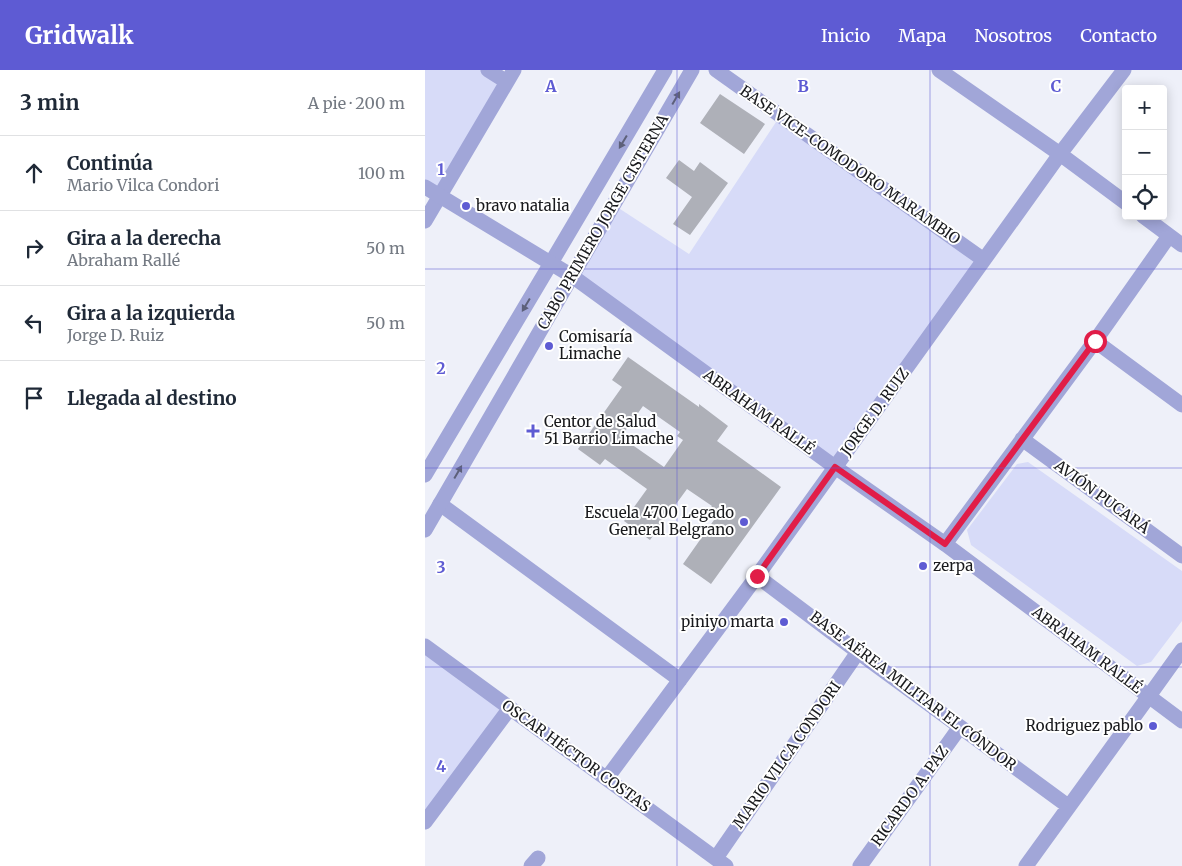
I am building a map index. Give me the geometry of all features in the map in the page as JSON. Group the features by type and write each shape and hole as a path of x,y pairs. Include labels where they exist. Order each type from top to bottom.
{"street":[{"path":"425,221 511,76 488,70"},
{"name":"CABO PRIMERO JORGE CISTERNA","path":"425,475 665,70"},
{"name":"CABO PRIMERO JORGE CISTERNA","path":"425,530 692,70"},
{"name":"BASE VICE-COMODORO MARAMBIO","path":"716,70 984,260"},
{"path":"939,70 1060,154 1122,201"},
{"name":"JORGE D. RUIZ","path":"607,778 757,576 1060,154 1124,70"},
{"name":"ABRAHAM RALLÉ","path":"425,187 572,276 835,467 945,544 1182,720"},
{"path":"1148,220 1182,245"},
{"path":"945,544 1095,341 1169,236"},
{"path":"1095,341 1182,405"},
{"name":"AVIÓN PUCARÁ","path":"1022,439 1182,556"},
{"path":"440,504 680,680"},
{"name":"BASE AÉREA MILITAR EL CÓNDOR","path":"757,576 1069,806"},
{"name":"OSCAR HÉCTOR COSTAS","path":"425,646 721,862"},
{"path":"1027,866 1182,650"},
{"name":"MARIO VILCA CONDORI","path":"721,862 858,652"},
{"path":"425,822 511,708"},
{"name":"RICARDO A. PAZ","path":"860,866 960,727"}],"shaded area":[{"path":"425,70 486,70 506,82 440,195 425,186"},
{"path":"780,116 983,260 835,466 576,275 617,207 689,254"},
{"path":"1028,462 1182,571 1182,621 1151,662 1137,666 971,545 967,530 1017,464"},
{"path":"425,647 507,709 425,820"}],"building":[{"path":"720,94 765,124 744,154 700,123"},
{"path":"679,160 694,171 700,162 728,183 690,235 673,224 692,197 666,178"},
{"path":"628,357 699,407 699,404 728,426 717,441 781,487 711,584 683,564 714,520 706,514 712,506 687,489 650,540 624,521 647,489 605,459 600,465 578,449 622,387 612,380","holes":["643,406 680,432 677,436 683,440 664,467 621,437"]}],"place":[{"name":"bravo natalia","path":"466,206"},
{"name":"Comisaría Limache","path":"549,346"},
{"name":"Centor de Salud 51 Barrio Limache","path":"533,431"},
{"name":"Escuela 4700 Legado General Belgrano","path":"744,522"},
{"name":"zerpa","path":"923,566"},
{"name":"piniyo marta","path":"784,622"},
{"name":"Rodriguez pablo","path":"1153,726"}],"route":[{"path":"757,576 835,467 945,544 1095,341"}]}
